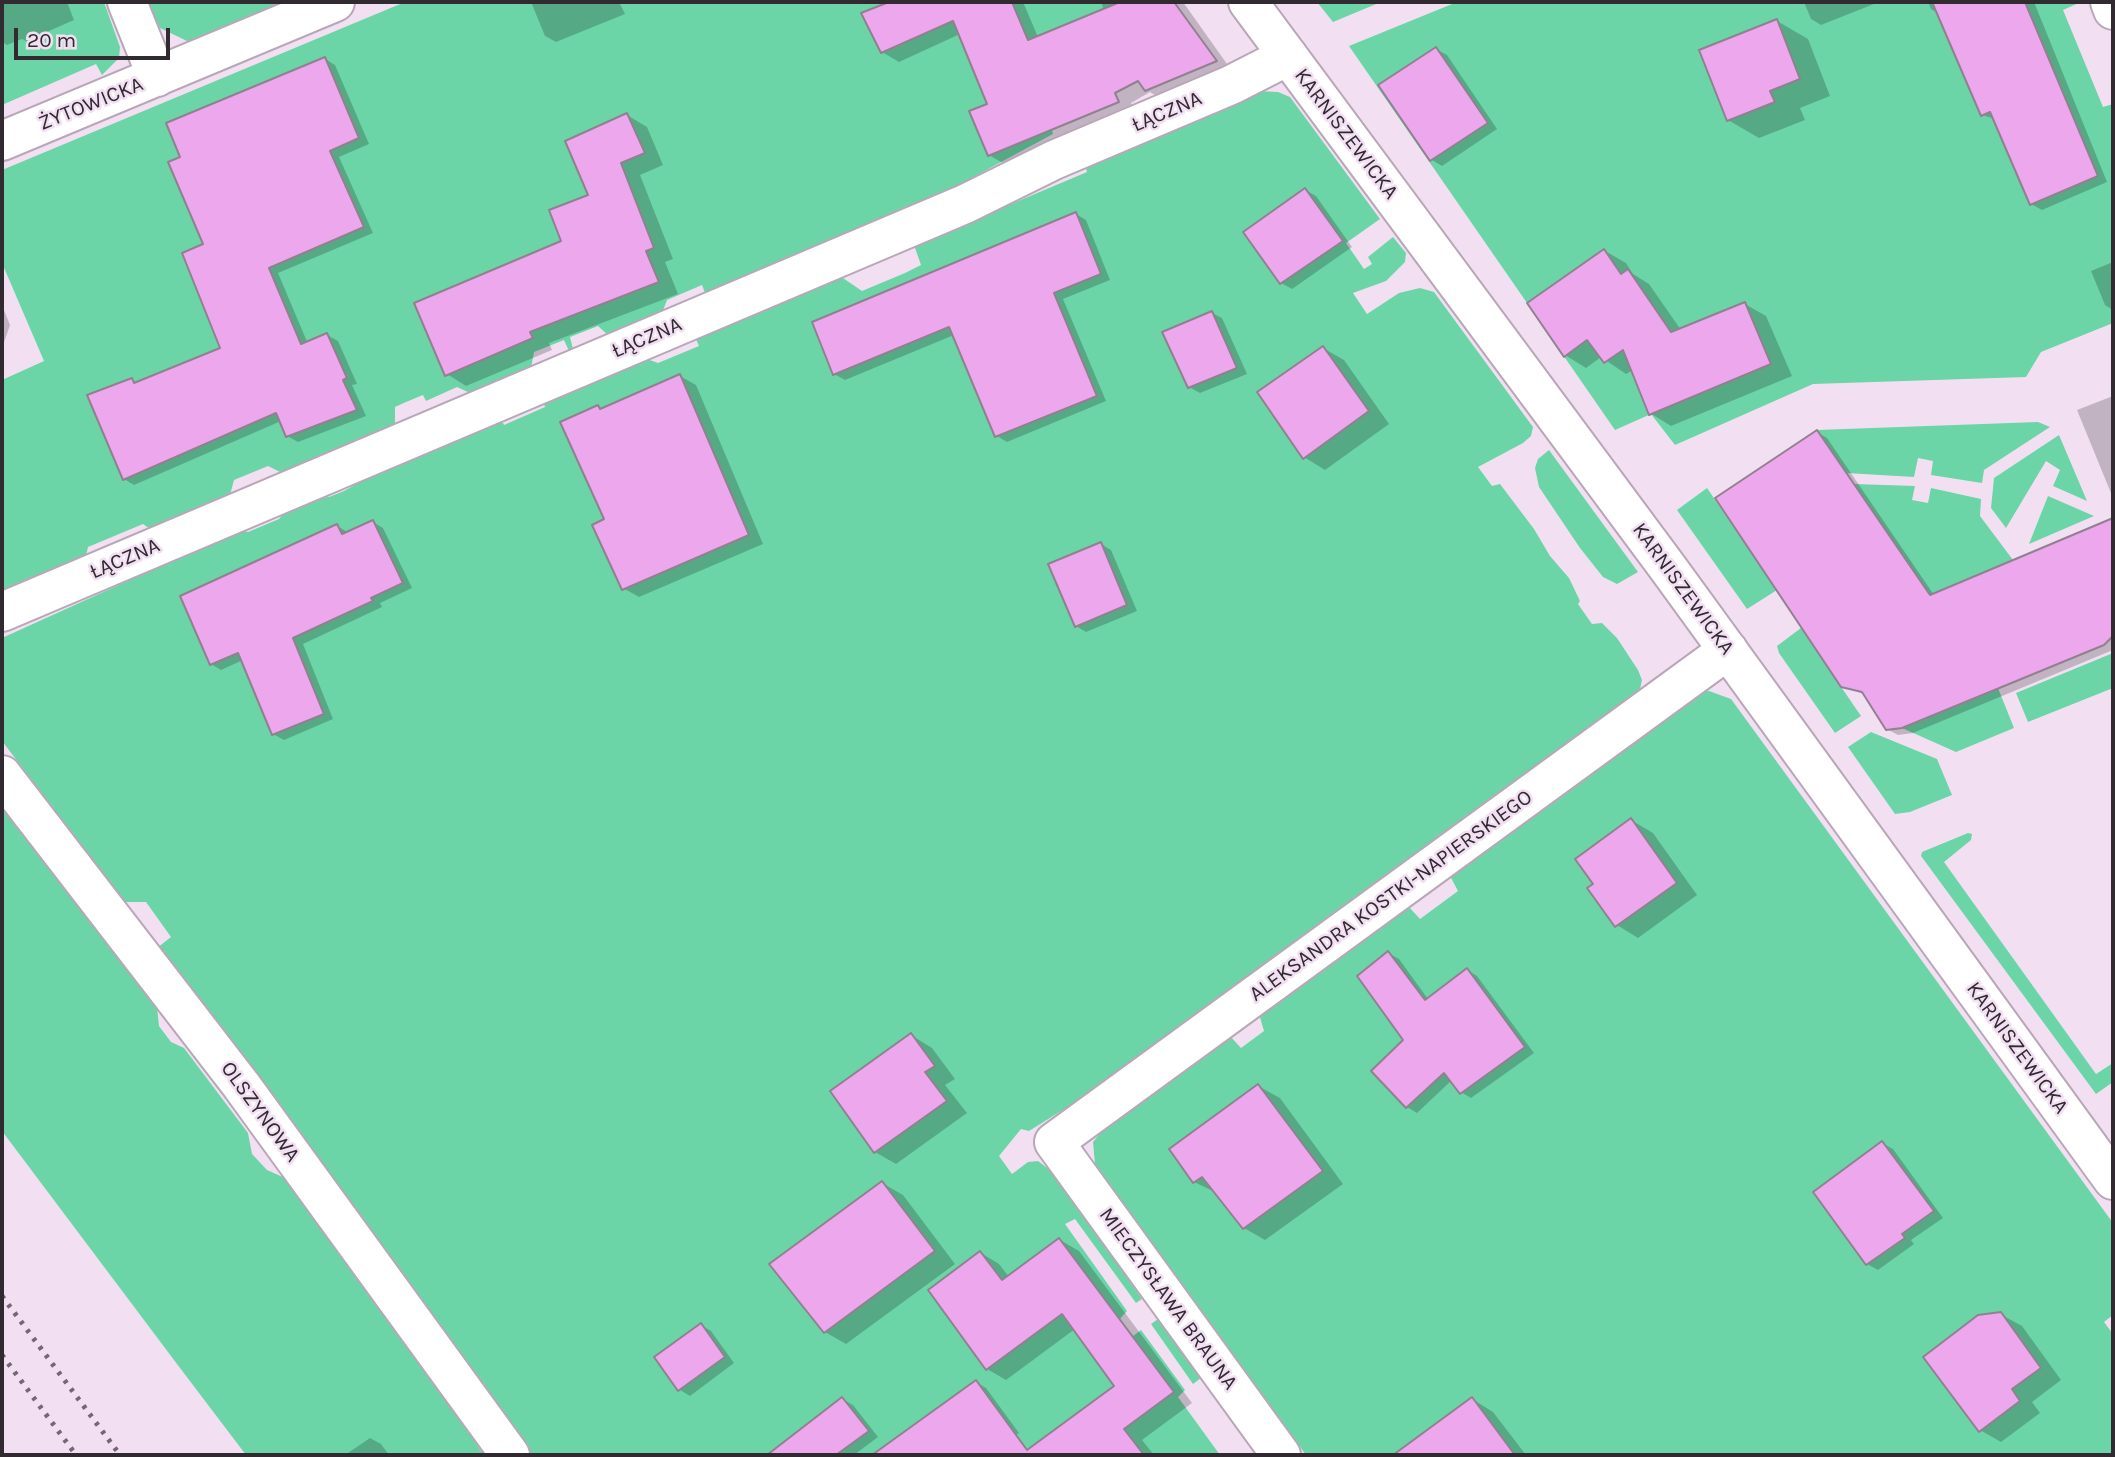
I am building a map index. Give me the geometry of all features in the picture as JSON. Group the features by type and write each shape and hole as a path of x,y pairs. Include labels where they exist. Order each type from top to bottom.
{"street":[{"path":"127,2 157,77"},
{"name":"ŻYTOWICKA","path":"2,141 335,2"},
{"name":"KARNISZEWICKA","path":"1248,2 1728,650 2113,1180"},
{"path":"2110,2 2113,10"},
{"name":"ŁĄCZNA","path":"2,612 965,204 1054,160 1231,85 1288,56"},
{"name":"ALEKSANDRA KOSTKI-NAPIERSKIEGO","path":"1054,1142 1728,650"},
{"name":"OLSZYNOWA","path":"2,775 241,1084 510,1455"},
{"name":"MIECZYSŁAWA BRAUNA","path":"1054,1142 1281,1455"}],"green space":[{"path":"2,2 104,2 120,47 119,58 102,75 96,64 2,105"},
{"path":"148,2 285,2 199,40 187,41 160,28"},
{"path":"405,2 1149,2 1052,130 1053,134 929,201 705,293 702,285 667,300 662,313 609,336 598,326 570,337 573,349 569,351 564,340 534,352 531,368 470,393 457,387 426,401 423,395 406,402 395,407 395,427 284,474 268,466 234,480 230,495 150,529 143,524 88,547 86,556 2,592 2,380 44,361 2,263 2,170"},
{"path":"1317,2 1381,2 1333,22"},
{"path":"1457,2 2081,2 2063,10 2103,107 2113,104 2113,323 2041,352 2026,377 1813,384 1675,445 1651,414 1615,430 1349,46"},
{"path":"1258,91 1278,92 1290,97 1380,219 1346,243 1364,269 1372,264 1368,257 1393,237 1406,253 1405,262 1386,281 1353,293 1367,314 1399,293 1420,288 1434,292 1533,427 1531,436 1523,443 1478,467 1492,486 1500,484 1534,529 1550,556 1569,578 1580,601 1578,604 1592,624 1602,623 1617,638 1638,670 1642,680 1640,689 1098,1088 1029,1131 1021,1129 999,1156 1012,1174 1028,1162 1038,1161 1054,1173 1142,1299 1136,1303 1075,1219 1065,1224 1127,1311 1120,1319 1133,1336 1141,1330 1185,1390 1178,1397 1220,1455 532,1455 157,948 171,937 146,902 125,902 2,741 2,638 240,530 248,532 279,519 287,509 322,494 329,497 344,491 353,486 357,479 500,417 504,425 545,407 543,401 647,359 658,363 699,346 695,337 840,276 862,291 905,273 921,265 914,245 1087,172 1085,166"},
{"path":"2038,422 2050,427 1984,470 1982,483 1931,475 1933,461 1918,458 1914,477 1846,473 1817,430"},
{"path":"2059,435 2087,501 2053,486 2060,470 2046,461 2006,528 1991,508 1994,478"},
{"path":"1549,450 1638,572 1617,584 1603,577 1580,548 1539,487 1535,468 1538,459"},
{"path":"1854,484 1915,486 1912,500 1928,503 1931,488 1981,499 1980,516 2013,560 1885,613"},
{"path":"1707,488 1777,590 1747,609 1677,510"},
{"path":"2048,496 2094,516 2029,544"},
{"path":"1801,628 1861,716 1835,733 1779,653 1777,646"},
{"path":"2113,653 2113,688 2028,722 2016,693"},
{"path":"1998,688 2014,728 1956,752 1902,728"},
{"path":"1709,691 1731,699 2113,1223 2113,1315 2104,1322 2113,1334 2113,1455 1306,1455 1095,1164 1093,1142 1102,1131 1230,1036 1241,1048 1264,1031 1259,1014 1409,907 1420,919 1458,891 1450,876 1700,692"},
{"path":"1871,732 1937,759 1952,795 1910,812 1895,814 1848,747"},
{"path":"2,799 157,1007 159,1026 171,1042 184,1048 248,1133 252,1154 267,1170 285,1178 431,1374 481,1451 494,1455 246,1455 2,1131"},
{"path":"1968,833 1972,834 1971,840 1944,862 2096,1074 2113,1063 2113,1082 2096,1094 1921,856 1922,852"},
{"path":"1158,1319 1201,1378 1193,1384 1151,1324"}],"building":[{"path":"889,2 1012,2 1028,40 1120,2 1174,2 1217,61 1145,91 1138,81 1115,93 1119,102 988,156 969,111 987,104 953,21 881,53 861,13"},
{"path":"1932,2 2025,2 2098,176 2030,205 1990,112 1981,116"},
{"path":"1777,19 1800,79 1770,91 1775,102 1727,121 1699,50"},
{"path":"1436,47 1488,123 1430,161 1378,85"},
{"path":"325,57 359,138 330,151 364,227 269,268 301,344 327,333 347,378 343,380 357,410 286,437 276,413 123,480 87,395 132,378 134,383 220,348 182,253 203,244 168,162 180,157 166,123"},
{"path":"627,113 645,153 621,163 654,248 646,251 659,282 530,332 533,338 445,376 414,303 561,241 549,210 588,195 565,141"},
{"path":"1305,188 1343,241 1280,284 1243,232"},
{"path":"1076,212 1101,274 1054,293 1097,396 995,437 949,327 833,375 812,322"},
{"path":"1604,249 1621,274 1628,269 1671,332 1745,302 1771,364 1649,415 1623,350 1604,363 1587,340 1564,357 1527,303"},
{"path":"1212,311 1237,368 1188,388 1162,332"},
{"path":"1323,346 1369,411 1303,459 1257,392"},
{"path":"680,374 749,535 622,590 592,525 604,519 560,422 598,405 600,409"},
{"path":"1817,430 1930,595 2113,518 2113,636 2104,645 1902,728 1886,730 1862,692 1841,687 1715,498"},
{"path":"373,520 403,583 371,598 373,601 293,638 324,714 272,735 238,653 210,665 180,596 337,524 342,534"},
{"path":"1101,542 1127,605 1075,627 1048,564"},
{"path":"1631,818 1677,883 1615,927 1587,888 1593,884 1575,859"},
{"path":"1388,951 1425,1000 1467,968 1525,1047 1460,1094 1444,1073 1406,1108 1371,1071 1403,1040 1357,976"},
{"path":"911,1033 935,1066 925,1072 947,1101 874,1153 830,1091"},
{"path":"1258,1084 1323,1171 1243,1229 1202,1177 1193,1183 1169,1149"},
{"path":"1882,1141 1934,1211 1902,1234 1905,1238 1866,1265 1813,1192"},
{"path":"882,1181 935,1251 824,1333 769,1264"},
{"path":"1059,1238 1174,1392 1124,1429 1144,1455 872,1455 976,1380 1027,1450 1114,1386 1062,1314 986,1370 928,1290 980,1251 1002,1280"},
{"path":"2001,1312 2041,1368 2012,1389 2020,1401 1979,1432 1923,1357 1978,1315"},
{"path":"701,1323 725,1357 678,1391 654,1357"},
{"path":"842,1397 869,1431 836,1455 767,1455"},
{"path":"1472,1397 1515,1455 1393,1455"}],"railway":[{"path":"2,1296 120,1455"},
{"path":"2,1355 76,1455"}]}
